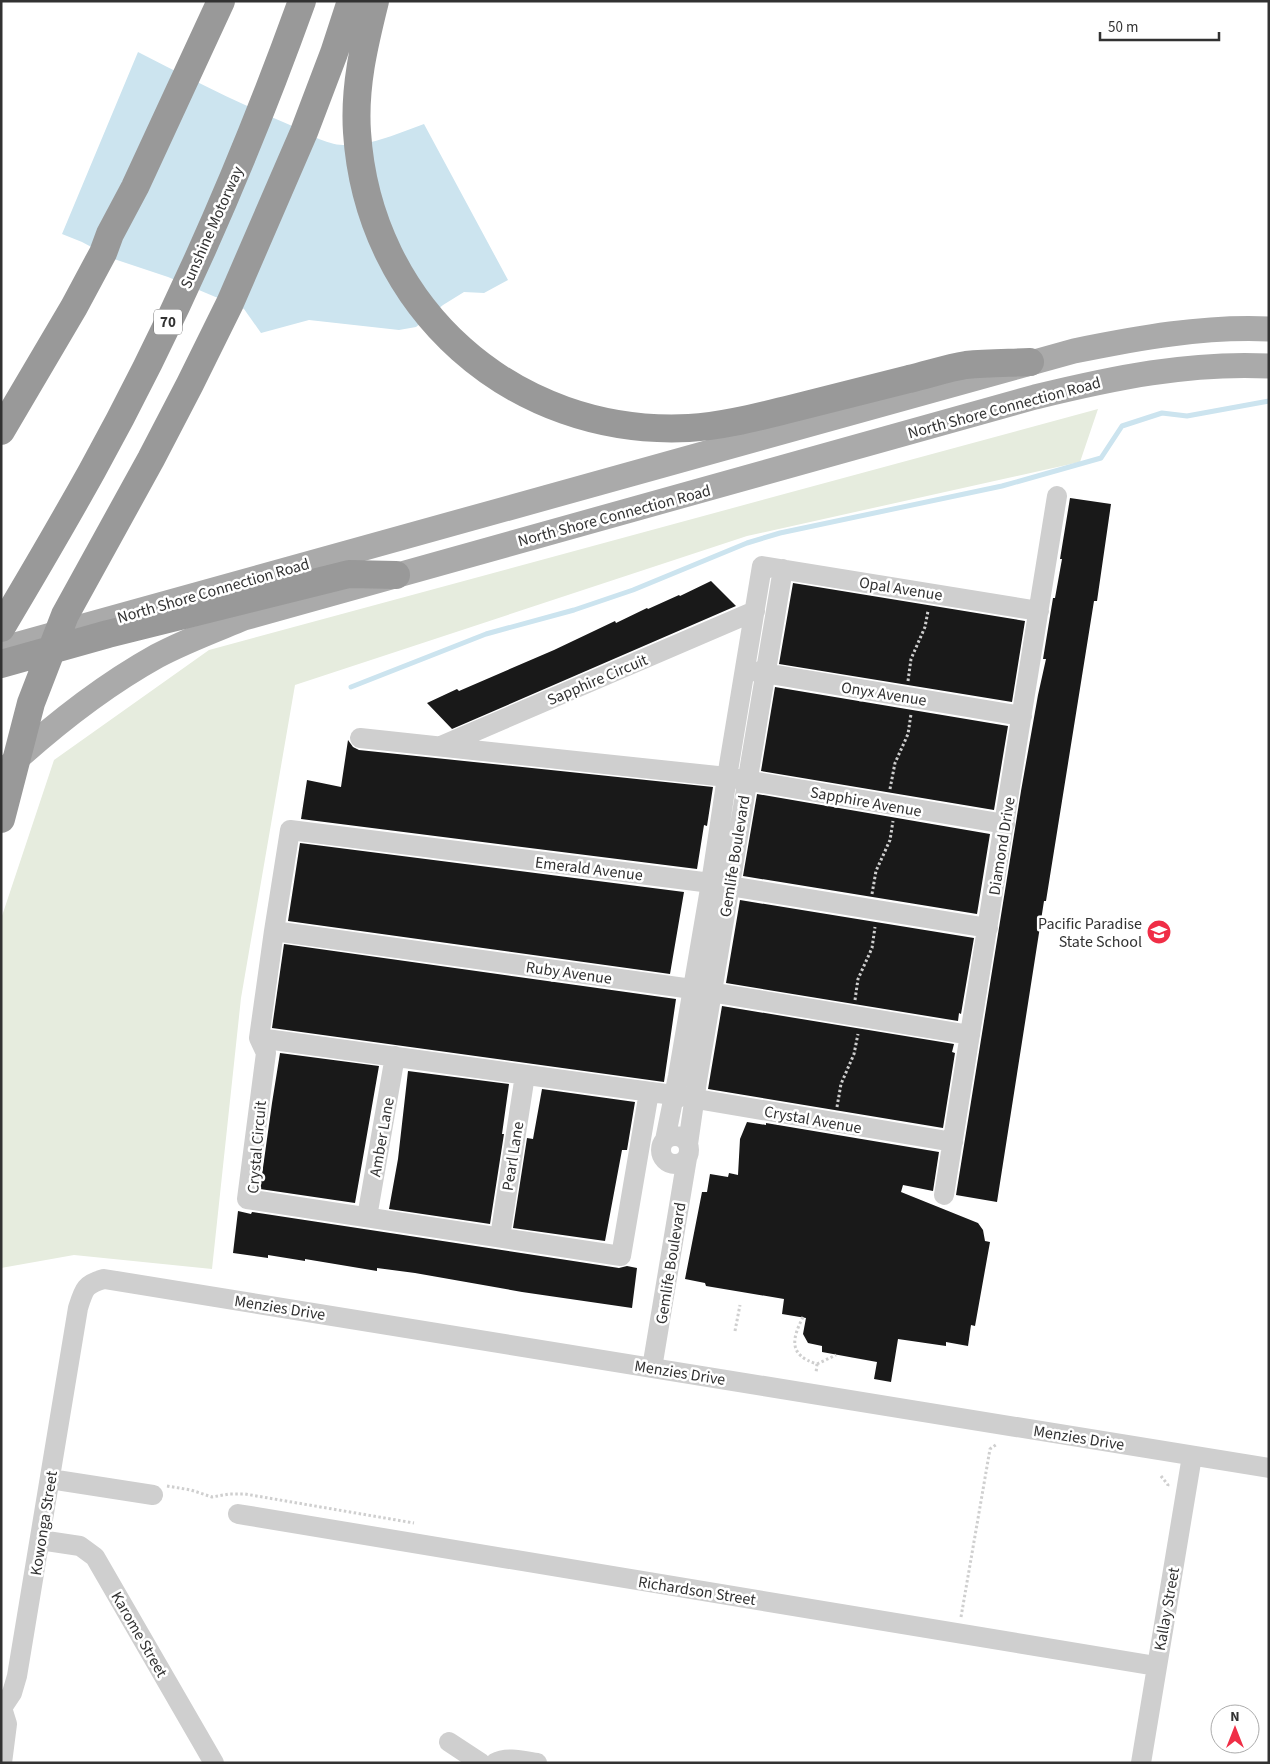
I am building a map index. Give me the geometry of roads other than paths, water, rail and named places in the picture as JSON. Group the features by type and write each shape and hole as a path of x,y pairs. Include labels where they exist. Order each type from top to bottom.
{"highway":[{"path":"1,431 103,253 110,234 144,170 221,1"},
{"name":"Sunshine Motorway","path":"1,628 92,470 158,344 224,199 260,112 302,1"},
{"path":"1,819 31,703 65,615 156,451 230,303 304,132 334,53 351,1"},
{"path":"374,1 360,63 357,87 356,129 360,166 381,238 414,299 445,335 490,372 531,397 580,416 609,423 664,429 691,428 720,425 756,417 965,365 1030,362"},
{"path":"1,402 40,344 95,249 110,234"},
{"path":"1,664 113,625 350,574 396,575"}],"main road":[{"name":"North Shore Connection Road","path":"1,649 113,625 1030,362 1150,336 1219,329 1269,329"},
{"name":"North Shore Connection Road","path":"1,773 61,720 94,695 128,673 188,641 244,618 1035,397 1144,373 1198,366 1269,366"}],"street":[{"name":"Diamond Drive","path":"944,1195 1058,496"},
{"name":"Opal Avenue","path":"762,566 1039,611"},
{"name":"Gemlife Boulevard","path":"720,885 726,777 762,566"},
{"name":"Gemlife Boulevard","path":"646,1367 683,1155 695,1098 702,991 720,885 747,781 782,569"},
{"name":"Sapphire Circuit","path":"439,747 755,612"},
{"name":"Onyx Avenue","path":"745,670 1022,716"},
{"name":"Sapphire Circuit","path":"360,738 726,777"},
{"name":"Sapphire Avenue","path":"726,777 1005,824"},
{"name":"Emerald Avenue","path":"274,931 290,830 720,885 988,928"},
{"name":"Ruby Avenue","path":"274,931 702,991 970,1035"},
{"path":"274,931 259,1038 673,1095"},
{"name":"Gemlife Boulevard","path":"683,1155 666,1161 661,1153 661,1148 665,1140 673,1095 702,991"},
{"name":"Crystal Circuit","path":"259,1038 266,1053 247,1199 621,1256 649,1092"},
{"name":"Amber Lane","path":"367,1217 395,1056"},
{"name":"Pearl Lane","path":"500,1237 525,1075"},
{"name":"Crystal Avenue","path":"673,1095 952,1142"},
{"name":"Menzies Drive","path":"91,1283 104,1279 1269,1468"},
{"name":"Kowonga Street","path":"2,1763 7,1724 2,1708 12,1693 17,1676 78,1308 83,1291 91,1283"},
{"name":"Kallay Street","path":"1141,1763 1192,1456"},
{"path":"50,1479 154,1495"},
{"name":"Richardson Street","path":"238,1514 1156,1666"},
{"name":"Karome Street","path":"40,1540 80,1546 95,1557 214,1763"},
{"path":"450,1742 480,1763"},
{"path":"495,1763 501,1760 514,1759 537,1763"}],"water":[{"path":"138,52 194,81 330,143 354,145 364,143 385,138 424,124 508,280 484,293 464,292 443,305 416,327 399,330 309,320 261,333 244,309 168,277 114,259 62,234"}],"waterway":[{"path":"351,687 486,634 574,610 633,590 747,543 780,533 1002,486 1101,458 1122,426 1162,413 1187,416 1269,401"}],"place":[{"name":"Pacific Paradise State School","path":"1159,932"}]}
